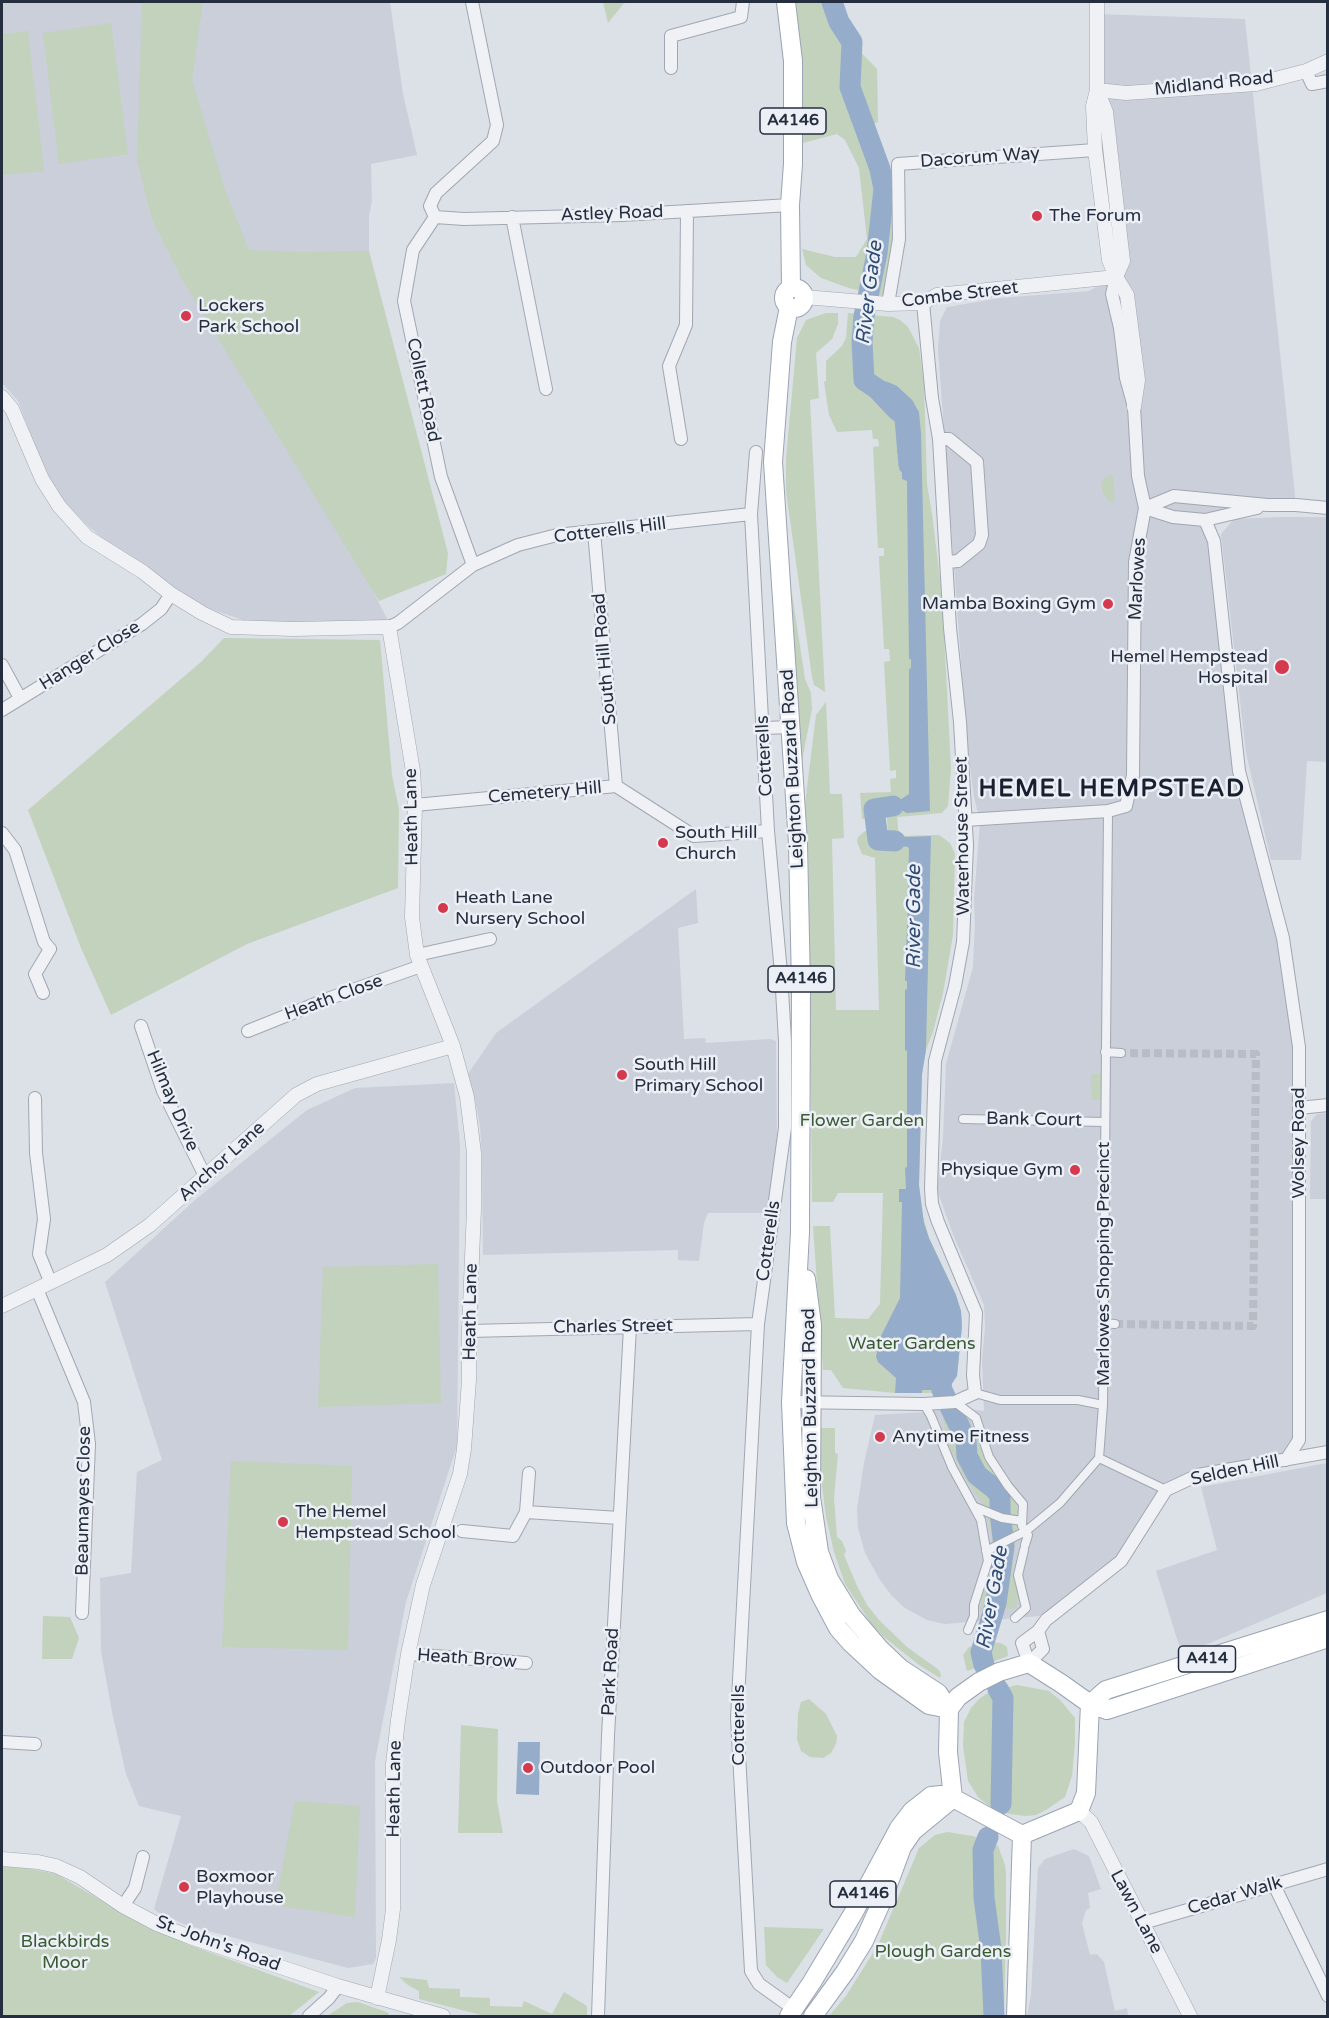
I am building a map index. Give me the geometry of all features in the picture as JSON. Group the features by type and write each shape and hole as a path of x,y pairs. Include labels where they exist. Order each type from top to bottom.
{"main road":[{"name":"Leighton Buzzard Road","path":"786,2 793,61 793,164 790,205 795,297 782,342 773,462 798,843 801,987 800,1232 791,1402 796,1523 806,1562 838,1628 880,1670 929,1705 949,1709"},
{"name":"Leighton Buzzard Road","path":"800,1232 812,1325 811,1497 819,1552 829,1579 851,1615 880,1649 900,1668 938,1693 949,1709"},
{"name":"A414","path":"1328,1620 1106,1690 1090,1704 1107,1710 1328,1638"},
{"name":"A414","path":"1246,1646 1277,1646 1328,1630"},
{"path":"953,1798 948,1752 949,1709 958,1697 979,1682 999,1672 1029,1663 1090,1704 1086,1793 1079,1811 1022,1835"},
{"name":"A4146","path":"796,2014 899,1828 912,1811 932,1796 941,1795 953,1798"},
{"path":"953,1798 1022,1835"},
{"path":"813,2016 864,1941 902,1847 913,1831 953,1798"},
{"path":"1016,2016 1022,1835"}],"street":[{"path":"435,217 430,206 436,193 493,141 497,125 472,2"},
{"path":"671,68 670,36 741,17 743,2"},
{"name":"Marlowes","path":"1097,2 1097,90 1093,106 1095,150 1109,260 1127,295 1137,380 1134,406 1138,476 1145,508 1136,562 1133,775 1126,806 1108,811"},
{"name":"Midland Road","path":"1097,90 1126,93 1256,84 1306,71 1328,61"},
{"path":"1306,71 1312,84 1328,81"},
{"name":"Marlowes","path":"1097,90 1106,112 1123,261 1116,277"},
{"name":"Dacorum Way","path":"884,303 900,239 898,164 1095,150"},
{"name":"Astley Road","path":"435,217 464,219 790,205"},
{"path":"681,439 669,366 686,325 687,211"},
{"name":"Collett Road","path":"435,217 413,250 404,302 441,477 473,565"},
{"path":"512,217 546,389"},
{"name":"Combe Street","path":"795,297 884,303 923,303 937,295 1116,277"},
{"name":"Waterhouse Street","path":"923,303 932,398 939,439 950,628 960,722 967,845 964,933 955,986 935,1061 931,1188 932,1204 938,1222 976,1313 973,1375 975,1393"},
{"path":"2,397 12,409 42,479 59,506 87,537 202,613 231,627 293,629 389,627"},
{"path":"939,439 949,439 977,462 982,535 979,544 958,561 946,562"},
{"name":"Cotterells","path":"756,452 751,514 768,831 785,1041 786,1128 758,1324 736,1718 751,1971 759,1984 796,2014"},
{"path":"1145,508 1174,496 1328,508"},
{"path":"1145,508 1173,517 1205,520 1267,505"},
{"name":"Cotterells Hill","path":"389,627 398,623 473,565 518,545 557,535 751,514"},
{"name":"Wolsey Road","path":"1205,520 1214,541 1239,771 1282,938 1299,1047 1299,1440"},
{"name":"South Hill Road","path":"594,531 616,786"},
{"name":"Hanger Close","path":"2,710 142,624 161,609 171,594"},
{"name":"Heath Lane","path":"377,1998 393,1909 393,1764 408,1654 423,1585 460,1474 464,1449 470,1380 469,1331 474,1209 474,1153 467,1097 453,1046 419,961 412,917 415,805 413,771 389,627"},
{"path":"2,666 20,698"},
{"path":"764,728 791,727"},
{"name":"Cemetery Hill","path":"415,805 616,786 694,836 768,831"},
{"path":"965,820 1108,811"},
{"name":"Marlowes Shopping Precinct","path":"1099,1458 1103,1405 1108,811"},
{"path":"2,833 15,850 44,942 50,950 35,974 43,993"},
{"name":"Heath Close","path":"248,1031 419,961 490,939"},
{"name":"Hilmay Drive","path":"141,1026 164,1092 205,1176"},
{"name":"Anchor Lane","path":"2,1306 107,1255 150,1225 296,1095 317,1084 453,1046"},
{"path":"1105,1052 1120,1053"},
{"path":"35,1098 36,1153 44,1220 39,1254 50,1281"},
{"path":"1299,1108 1328,1105"},
{"name":"Bank Court","path":"963,1119 1105,1122"},
{"name":"Beaumayes Close","path":"37,1289 84,1402 89,1444 82,1614"},
{"path":"1104,1323 1115,1324"},
{"name":"Charles Street","path":"469,1331 758,1324"},
{"name":"Park Road","path":"598,2016 608,1736 630,1327"},
{"path":"791,1402 924,1404 955,1402 975,1393 1000,1400 1078,1400 1103,1405"},
{"path":"955,1402 976,1418 989,1457 1023,1504 1022,1526 1028,1534 1018,1575 1026,1608 1015,1618"},
{"path":"924,1404 952,1467 981,1520 988,1561 974,1605 974,1616 968,1630"},
{"path":"1286,1460 1299,1440"},
{"name":"Selden Hill","path":"1299,1440 1323,1453"},
{"name":"Selden Hill","path":"1029,1663 1022,1643 1038,1631 1046,1620 1121,1561 1166,1490 1198,1475 1323,1453"},
{"path":"986,1551 1026,1532 1060,1503 1099,1458 1166,1490"},
{"path":"462,1531 513,1536 526,1512 529,1473"},
{"path":"975,1507 1002,1518 1022,1521"},
{"path":"526,1512 620,1518"},
{"path":"1029,1663 1043,1649 1038,1631"},
{"name":"Heath Brow","path":"408,1654 526,1663"},
{"path":"2,1742 35,1744"},
{"name":"Lawn Lane","path":"1079,1811 1091,1822 1190,2016"},
{"path":"123,1906 135,1888 143,1857"},
{"name":"St. John's Road","path":"2,1859 56,1866 80,1877 123,1906 157,1924 190,1937 338,1986 443,2016"},
{"name":"Cedar Walk","path":"1143,1923 1328,1869"},
{"path":"1274,1886 1328,1996"},
{"path":"309,2016 329,1998 338,1986"}],"shaded area":[{"name":"Lockers Park School","path":"2,2 390,2 403,94 417,155 371,164 372,200 366,283 386,583 373,591 388,621 378,625 246,621 189,602 104,540 58,495 43,466 18,401 2,383"},
{"path":"1096,14 1245,19 1296,505 1267,505 1205,520 1214,541 1254,827 1299,1047 1299,1440 1286,1460 1198,1475 1166,1490 1106,1574 1040,1616 945,1624 927,1620 905,1608 892,1596 865,1553 858,1528 857,1509 875,1415 925,1412 953,1407 984,1411 982,1360 985,1328 984,1305 954,1237 937,1190 943,1138 946,1064 973,967 974,899 980,821 974,797 967,743 938,349 940,321 947,307 1000,298 1089,291 1116,277 1096,163"},
{"name":"Hemel Hempstead Hospital","path":"1327,517 1327,762 1307,761 1301,860 1271,860 1246,753 1221,534 1234,519"},
{"name":"South Hill Primary School","path":"696,889 698,923 678,928 684,1039 705,1038 706,1043 770,1039 776,1041 777,1141 770,1213 708,1213 704,1223 699,1261 678,1260 678,1250 483,1255 480,1127 468,1074 496,1033"},
{"name":"The Hemel Hempstead School","path":"454,1083 460,1145 457,1446 406,1602 375,1761 376,1958 373,1964 348,1968 186,1925 154,1909 181,1816 139,1806 126,1774 101,1651 100,1578 131,1573 137,1472 162,1460 105,1282 195,1200 307,1110 355,1088"},
{"path":"1327,1113 1327,1199 1310,1199 1311,1121 1317,1114"},
{"path":"1327,1463 1327,1593 1182,1655 1156,1571 1217,1550 1201,1487"},
{"path":"1074,1849 1089,1856 1101,1889 1088,1893 1090,1908 1086,1910 1082,1923 1090,1955 1097,1954 1104,1962 1115,2011 1127,2008 1128,2016 1027,2016 1031,1995 1038,1868 1045,1859"}],"green space":[{"path":"142,2 203,2 192,80 225,190 249,250 369,251 448,553 446,574 379,601 183,281 152,219 137,160"},
{"path":"603,2 625,2 608,23"},
{"path":"796,2 839,2 848,39 877,69 878,122 875,123 875,133 884,168 891,172 896,243 883,296 821,278 806,265 802,249 835,257 856,257 867,239 859,168 845,140 837,134 799,144 799,54"},
{"path":"111,23 128,154 59,164 43,33"},
{"path":"28,31 44,171 2,175 2,34"},
{"path":"826,313 838,313 838,324 832,339 816,353 819,398 810,400 825,692 814,685 812,677 786,491 786,459 797,338 806,320"},
{"name":"Water Gardens","path":"848,313 893,317 900,320 908,327 919,348 924,383 927,484 942,595 951,769 948,806 942,813 897,817 899,836 939,835 950,843 955,854 953,935 943,993 926,1050 922,1074 919,1185 921,1209 929,1238 956,1295 961,1311 962,1326 957,1376 949,1388 938,1393 895,1393 843,1388 831,1370 823,1370 813,1226 830,1226 835,1318 868,1319 880,1304 883,1193 838,1193 833,1202 812,1202 808,845 805,804 816,715 826,702 830,794 842,794 844,838 832,839 836,1010 879,1010 875,858 862,854 857,842 858,837 865,831 882,830 882,836 888,836 887,818 862,819 860,793 891,792 890,779 896,778 896,770 890,771 884,662 890,661 889,649 884,649 879,559 879,556 884,556 884,548 878,548 873,447 879,446 878,439 873,439 872,430 837,432 829,415 824,382 826,381 826,361 842,346 846,338"},
{"path":"1113,475 1115,500 1109,502 1103,493 1101,483 1106,477"},
{"path":"791,587 805,679 811,693 812,709 802,761"},
{"path":"224,638 380,640 392,775 399,809 398,888 247,944 111,1015 81,948 28,810 201,662"},
{"path":"1091,1074 1102,1074 1102,1100 1092,1100"},
{"path":"438,1264 441,1403 318,1407 323,1267"},
{"path":"943,1418 969,1419 986,1461 1005,1490 1015,1500 1018,1515 1012,1572 1022,1594 1017,1600 1016,1608 980,1612 982,1598 994,1567 995,1553 985,1506 964,1478 948,1442"},
{"path":"820,1428 835,1428 835,1453 838,1454 834,1498 837,1537 842,1541 846,1551 844,1555 857,1586 867,1605 879,1620 907,1647 939,1670 940,1678 919,1665 884,1637 872,1625 845,1584 834,1552 826,1517 820,1470"},
{"path":"231,1461 352,1466 348,1650 222,1647"},
{"path":"43,1616 70,1617 79,1638 72,1659 42,1659"},
{"path":"987,1642 1001,1643 1007,1647 1008,1656 967,1671 963,1655 969,1647"},
{"path":"1017,1685 1049,1691 1075,1718 1072,1776 1065,1797 1036,1815 1003,1813 993,1809 978,1797 968,1781 963,1746 964,1722 971,1708 989,1692"},
{"path":"809,1699 826,1714 837,1736 831,1753 823,1758 810,1757 801,1751 797,1739 801,1702"},
{"path":"461,1725 498,1729 497,1801 503,1833 458,1833"},
{"path":"295,1801 360,1806 355,1917 275,1905"},
{"name":"Plough Gardens","path":"947,1832 973,1836 998,1846 1005,1865 1004,2016 829,2016 846,1996 878,1945 919,1848 935,1835"},
{"name":"Blackbirds Moor","path":"2,1866 56,1874 123,1913 184,1943 319,1992 289,2016 2,2016"},
{"path":"764,1927 824,1929 787,1983 777,1977 766,1965"},
{"path":"399,1977 427,1980 429,1988 460,1989 460,1997 490,1998 490,2006 522,2007 524,2001 552,2014 564,1992 587,2006 587,2016 485,2016 419,1999 419,1991"},
{"path":"358,2002 389,2013 388,2016 327,2016 347,2003"}],"water":[{"path":"868,379 897,386 912,400 919,412 930,811 907,813 899,809 879,811 878,818 872,818 871,808 892,805 909,794 909,669 911,659 909,659 907,481 902,479 897,451 906,448 906,424 889,417 860,386 862,380"},
{"name":"Water Gardens","path":"874,831 880,831 881,838 931,836 926,1050 922,1074 919,1185 924,1223 956,1295 961,1311 962,1326 957,1376 949,1388 938,1393 934,1393 934,1390 922,1390 922,1393 895,1393 896,1378 878,1362 876,1357 880,1338 900,1298 902,1202 899,1202 899,1189 906,1189 905,1168 907,1167 905,990 907,981 905,981 910,893 908,893 908,847 875,842"},
{"name":"Outdoor Pool","path":"518,1742 540,1742 539,1795 516,1794"}],"waterway":[{"name":"River Gade","path":"832,2 839,22 852,42 850,87 880,169 884,189 877,253 864,316 862,342 864,380 904,407 909,465"},
{"name":"River Gade","path":"893,806 874,809 878,840 895,841"},
{"name":"River Gade","path":"938,1364 942,1390 966,1440 967,1456 977,1475 996,1490 1000,1497 1004,1546 996,1603 981,1652 984,1665"},
{"name":"River Gade","path":"998,1689 1003,1698 1001,1804"},
{"name":"River Gade","path":"988,1837 983,1850 984,1898 991,1949 994,2016"}],"tunnel":[{"path":"1115,1324 1253,1326 1256,1054 1121,1053"}],"place":[{"name":"The Forum","path":"1037,216"},
{"name":"Lockers Park School","path":"186,316"},
{"name":"Mamba Boxing Gym","path":"1108,604"},
{"name":"Hemel Hempstead Hospital","path":"1282,667"},
{"name":"South Hill Church","path":"663,843"},
{"name":"Heath Lane Nursery School","path":"443,908"},
{"name":"South Hill Primary School","path":"622,1075"},
{"name":"Physique Gym","path":"1075,1170"},
{"name":"Anytime Fitness","path":"880,1437"},
{"name":"The Hemel Hempstead School","path":"283,1522"},
{"name":"Outdoor Pool","path":"528,1768"},
{"name":"Boxmoor Playhouse","path":"184,1887"}],"district":[{"name":"HEMEL HEMPSTEAD","path":"1112,790"}],"park label":[{"name":"Flower Garden","path":"862,1121"}]}
